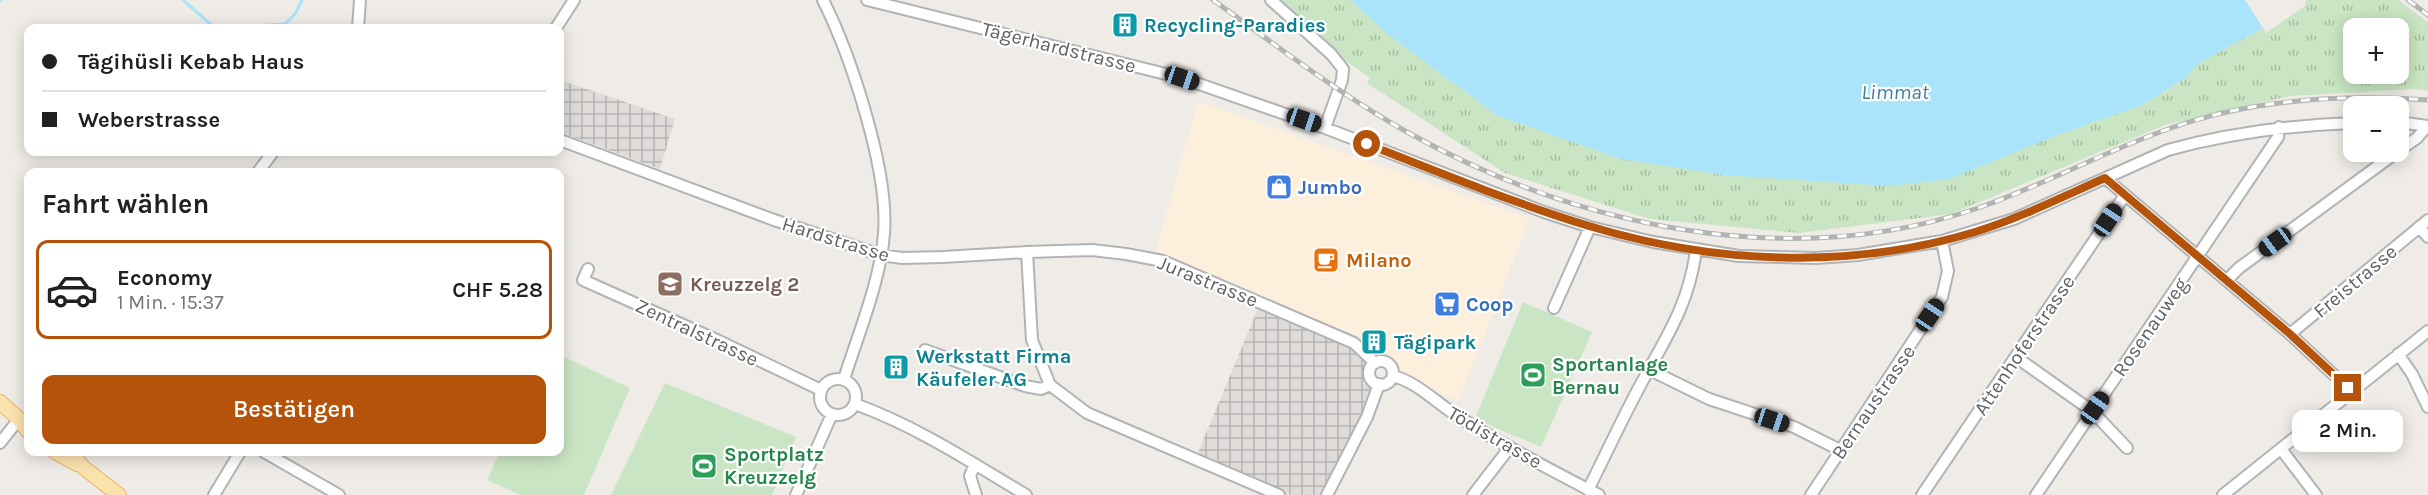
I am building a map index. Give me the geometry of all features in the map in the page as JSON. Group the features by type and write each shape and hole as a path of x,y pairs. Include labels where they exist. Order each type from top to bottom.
{"main road":[{"path":"0,402 24,420"},
{"path":"62,456 84,468 119,495"},
{"path":"73,456 84,468"}],"street":[{"path":"358,24 360,0"},
{"path":"559,24 574,0"},
{"path":"824,0 859,95 874,148 882,194 884,233 881,255 844,379"},
{"name":"Tägerhardstrasse","path":"867,0 1182,78 1325,128 1544,212 1590,227 1653,242 1739,256 1816,258 1869,254 1942,241 2014,219 2168,150 2279,127 2343,124"},
{"path":"1271,0 1331,54 1343,69 1342,80 1325,128"},
{"path":"2409,123 2428,126"},
{"path":"2409,143 2428,126"},
{"name":"Rosenauweg","path":"2036,495 2199,257 2278,137 2279,127"},
{"name":"Hardstrasse","path":"564,141 774,220 881,255 902,258 1027,252"},
{"path":"2228,280 2239,268 2383,162"},
{"path":"2105,178 2228,280 2351,391"},
{"name":"Attenhoferstrasse","path":"1922,495 2125,195"},
{"name":"Freistrasse","path":"2290,334 2424,224 2428,237"},
{"path":"1554,308 1590,227"},
{"name":"Bernaustrasse","path":"1811,495 1942,297 1948,271 1942,241"},
{"name":"Jurastrasse","path":"1027,252 1092,250 1163,261 1354,343 1375,363"},
{"path":"1594,492 1643,379 1650,370 1677,317 1690,280 1696,250"},
{"path":"1027,252 1032,340 1050,385 1087,413 1279,495"},
{"name":"Zentralstrasse","path":"588,269 583,279 821,390"},
{"path":"2223,495 2428,331"},
{"path":"925,350 1025,386 1041,389 1050,385"},
{"path":"2398,354 2412,374 2428,407"},
{"path":"2016,357 2092,411 2127,448"},
{"path":"1382,361 1389,363 1393,369 1393,376 1386,384 1379,384 1372,380 1370,373 1375,363 1382,361"},
{"path":"1650,370 1709,399 1794,427 1840,450"},
{"name":"Tödistrasse","path":"1393,376 1407,381 1457,416 1510,447 1594,492"},
{"path":"844,379 855,389 855,404 848,412 832,414 823,407 819,396 821,390 830,380 844,379"},
{"path":"1327,495 1367,417 1379,384"},
{"path":"855,404 896,420 1026,495"},
{"path":"795,495 832,414"},
{"path":"0,443 24,420"},
{"path":"1473,495 1510,447"},
{"path":"2281,449 2316,495"},
{"path":"214,495 238,456"},
{"path":"271,456 339,495"},
{"path":"975,464 970,476 976,495"}],"shaded area":[{"path":"564,81 675,119 660,169 564,133"},
{"name":"Tägipark","path":"1198,101 1530,219 1458,402 1156,251"},
{"path":"1259,306 1353,346 1366,361 1364,384 1373,389 1324,495 1291,495 1197,455"}],"green space":[{"path":"1277,0 1351,0 1390,36 1498,116 1621,159 2055,136 2142,105 2184,79 2199,63 2263,28 2266,33 2305,6 2306,0 2398,0 2428,22 2428,91 2415,89 2290,96 2165,125 1951,214 1799,233 1650,219 1505,173 1367,83 1370,78 1335,53"},
{"name":"Sportanlage Bernau","path":"1523,302 1592,332 1541,447 1475,419"},
{"path":"564,357 630,388 584,495 520,495 487,480 498,456 564,456"},
{"name":"Sportplatz Kreuzzelg","path":"665,383 796,437 772,495 611,495"}],"water":[{"name":"Limmat","path":"1351,0 2245,0 2263,28 2199,63 2184,79 2142,105 2055,136 1949,179 1889,186 1723,175 1621,159 1498,116 1390,36"}],"waterway":[{"path":"183,0 210,24"},
{"path":"285,24 295,14 302,0"}],"railway":[{"path":"1213,0 1357,102 1407,132 1473,165 1542,193 1613,215 1686,230 1760,238 1833,237 1906,227 1978,208 2146,137 2202,118 2234,111 2265,105 2330,99 2428,100"},
{"path":"2408,0 2428,15"}],"place":[{"name":"Recycling-Paradies","path":"1125,25"},
{"name":"Jumbo","path":"1279,187"},
{"name":"Milano","path":"1326,260"},
{"name":"Kreuzzelg 2","path":"670,284"},
{"name":"Coop","path":"1447,304"},
{"name":"Tägipark","path":"1374,342"},
{"name":"Werkstatt Firma Käufeler AG","path":"896,367"},
{"name":"Sportanlage Bernau","path":"1533,375"},
{"name":"Sportplatz Kreuzzelg","path":"704,466"}],"route":[{"path":"1367,144 1544,212 1618,235 1696,250 1739,256 1782,258 1858,255 1942,241 2014,219 2105,178 2228,280 2348,388"}]}
